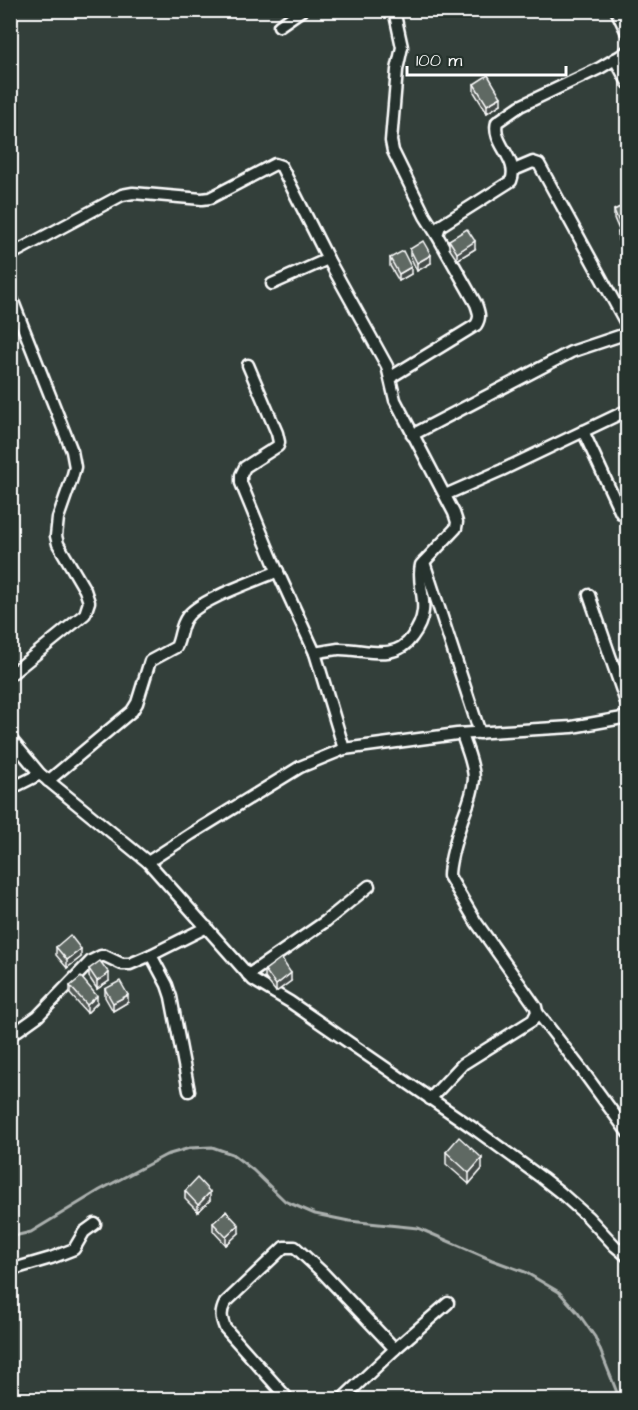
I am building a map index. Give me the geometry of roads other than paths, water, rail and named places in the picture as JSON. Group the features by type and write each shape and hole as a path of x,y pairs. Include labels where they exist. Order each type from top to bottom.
{"street":[{"path":"279,26 302,10"},
{"path":"390,376 476,325 480,314 425,216 393,151 391,141 397,70 402,47 394,10"},
{"path":"616,10 627,35"},
{"path":"437,235 440,226 509,184 513,177 513,170 496,131 497,122 520,106 600,68 627,50"},
{"path":"615,59 627,83"},
{"path":"513,170 533,162 540,164 627,327"},
{"path":"10,255 122,195 210,198 275,164 281,166 328,259 387,366 395,399 457,522 456,528 424,562 420,571 423,614 410,640 393,652 374,653 340,649 315,652"},
{"path":"272,284 328,259"},
{"path":"10,294 72,451 75,467 58,518 57,536 58,544 85,590 89,602 85,614 10,675"},
{"path":"412,435 571,352 627,333"},
{"path":"248,365 279,442 278,446 245,467 241,475 241,483 278,572 315,652 344,749"},
{"path":"445,495 627,410"},
{"path":"583,431 621,513"},
{"path":"424,562 480,733"},
{"path":"10,789 44,778 132,711 137,703 150,661 176,647 185,618 193,610 212,599 278,572"},
{"path":"590,595 627,708"},
{"path":"148,862 300,767 344,749 462,734 572,727 627,717"},
{"path":"462,734 473,768 474,782 470,803 462,819 453,852 449,876 476,922 536,1006 537,1012 627,1132"},
{"path":"10,738 44,778 148,862 248,975 485,1137 561,1193 627,1256"},
{"path":"248,975 326,921 369,886"},
{"path":"10,1036 38,1016 92,962 101,956 122,964 130,964 207,927"},
{"path":"151,955 171,997 189,1091"},
{"path":"430,1099 463,1064 533,1020 537,1012"},
{"path":"10,1270 74,1249 84,1232 95,1224"},
{"path":"289,1400 225,1328 221,1316 225,1304 284,1247 295,1247 395,1349"},
{"path":"341,1400 448,1303"}],"waterway":[{"path":"10,1237 31,1232 100,1190 166,1155 190,1148 212,1147 232,1154 253,1170 285,1201 315,1214 349,1221 418,1228 525,1272 559,1292 595,1337 620,1400"}]}
